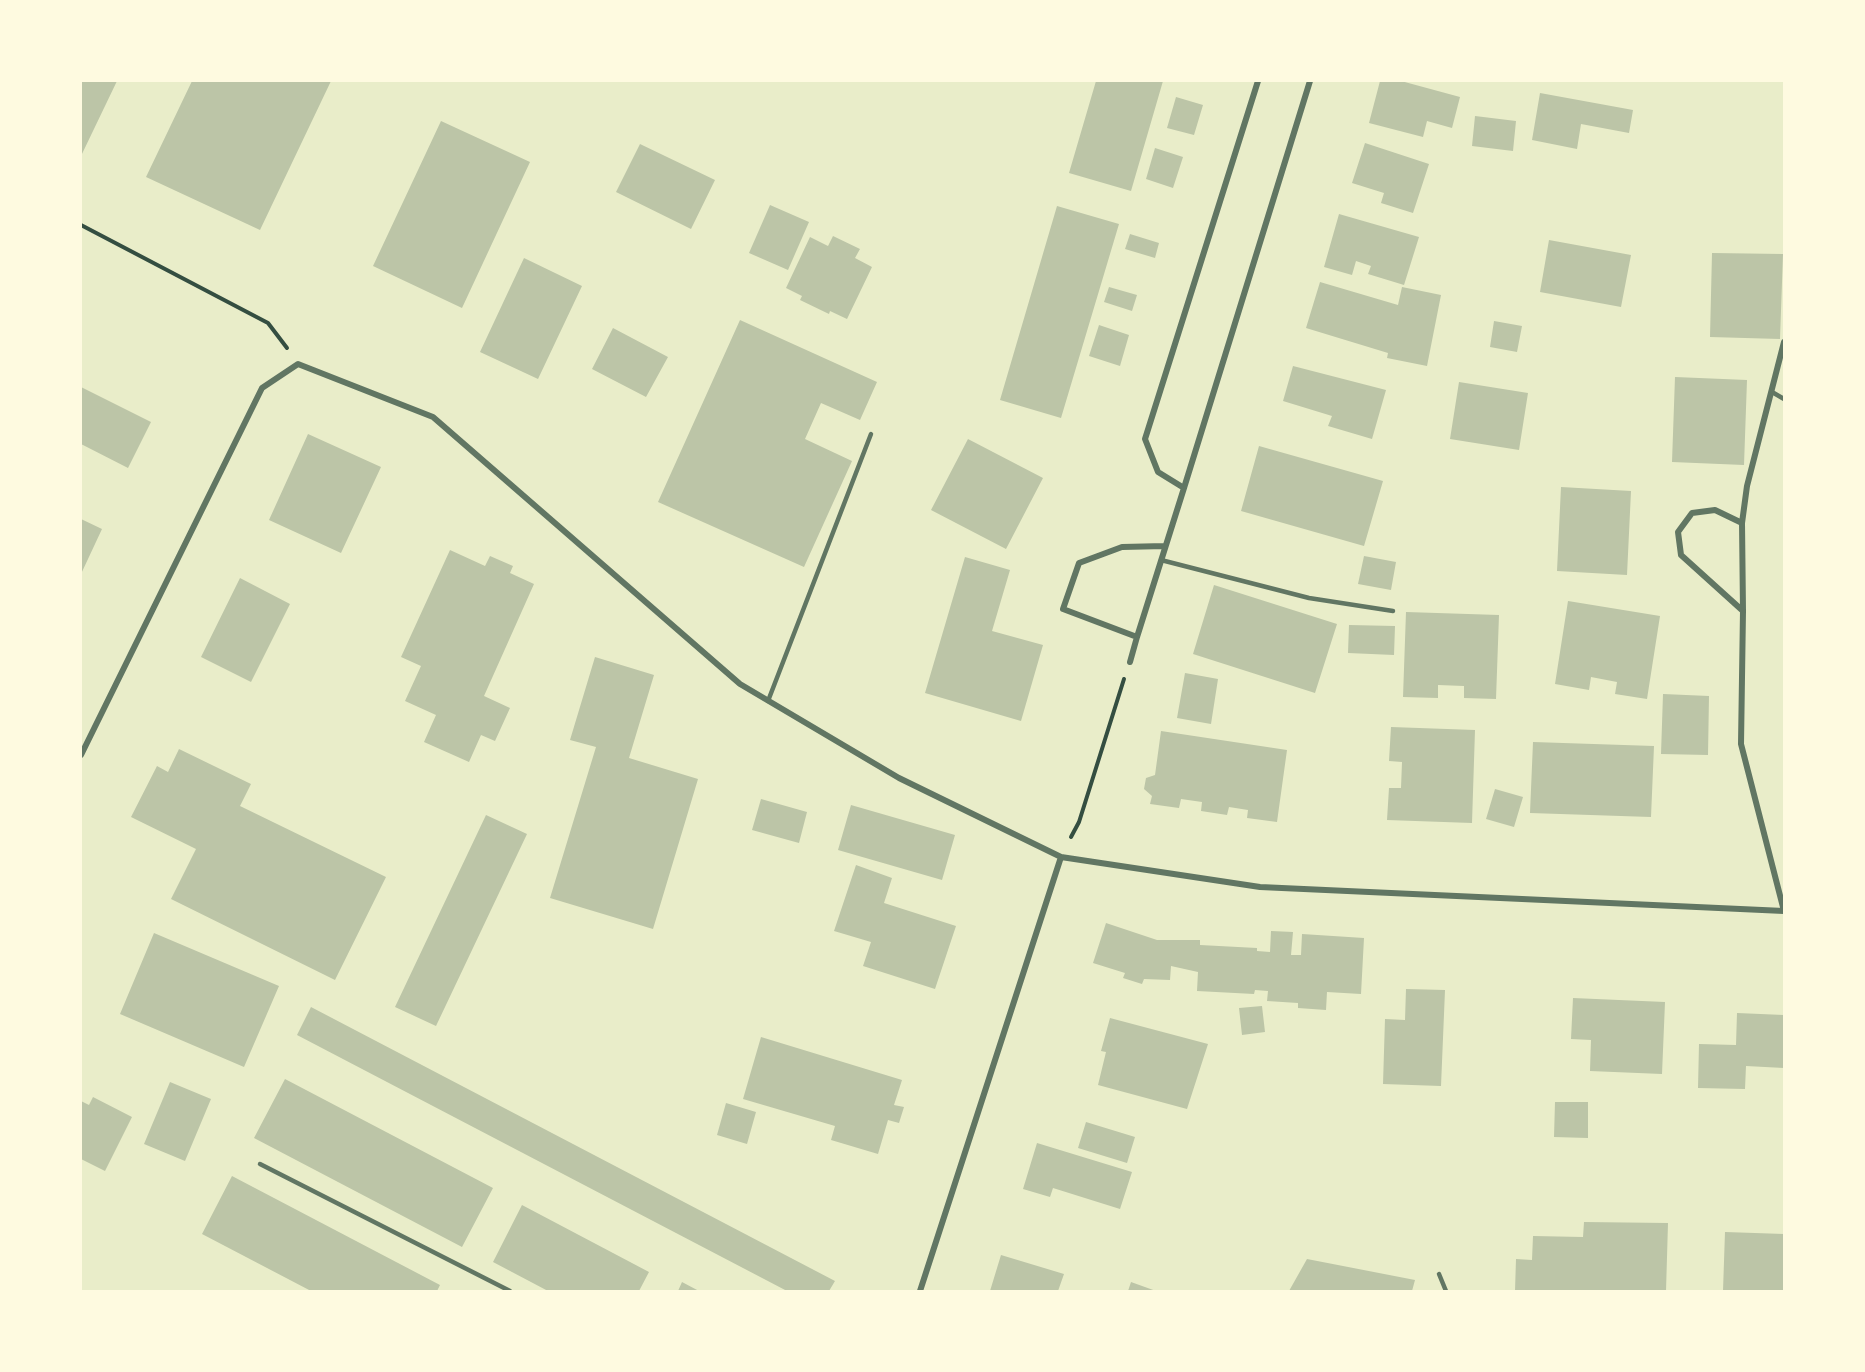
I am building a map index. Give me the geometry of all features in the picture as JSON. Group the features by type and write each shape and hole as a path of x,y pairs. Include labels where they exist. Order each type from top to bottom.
{"street":[{"path":"1184,488 1158,472 1145,439 1258,81"},
{"path":"1130,662 1310,81"},
{"path":"81,755 262,388 298,364 433,417 740,684 899,778 1061,857 1260,887 1784,911 1741,744 1742,523 1747,486 1784,342"},
{"path":"1742,523 1715,510 1692,513 1678,532 1681,555 1743,611"},
{"path":"1137,637 1063,609 1079,563 1122,547 1165,546"},
{"path":"920,1291 1061,857"}],"lane":[{"path":"1772,392 1784,399"},
{"path":"768,701 871,434"},
{"path":"1161,560 1309,598 1394,611"},
{"path":"260,1164 510,1291"},
{"path":"1439,1274 1446,1291"}],"path":[{"path":"81,225 268,323 298,364"},
{"path":"1061,857 1079,822 1130,662"}],"building":[{"path":"81,81 117,81 81,156"},
{"path":"192,81 331,81 260,230 146,177"},
{"path":"1096,81 1163,81 1131,191 1069,173"},
{"path":"1380,81 1401,81 1460,97 1452,128 1427,121 1423,137 1369,123"},
{"path":"1540,93 1633,110 1629,133 1581,124 1577,149 1532,140"},
{"path":"1176,97 1203,105 1194,135 1167,128"},
{"path":"1475,116 1516,121 1513,151 1472,146"},
{"path":"441,121 530,162 462,308 373,266"},
{"path":"1365,143 1429,164 1413,213 1381,203 1384,193 1352,183"},
{"path":"640,144 715,180 691,229 616,192"},
{"path":"1155,148 1183,157 1173,188 1146,179"},
{"path":"770,205 809,222 788,270 749,253"},
{"path":"1057,206 1119,224 1061,418 1000,400"},
{"path":"1339,214 1419,237 1404,285 1368,274 1371,266 1356,261 1352,275 1324,267"},
{"path":"1130,234 1159,243 1155,258 1125,249"},
{"path":"833,236 860,249 855,258 872,267 847,319 830,311 829,314 800,300 802,296 786,288 810,237 828,246"},
{"path":"1549,240 1631,255 1621,307 1540,292"},
{"path":"1712,253 1783,254 1780,339 1710,337"},
{"path":"524,258 582,286 538,379 480,352"},
{"path":"1320,282 1398,305 1402,287 1441,295 1427,366 1387,358 1388,353 1306,328"},
{"path":"1109,287 1137,295 1132,311 1104,302"},
{"path":"740,320 877,382 860,420 821,403 805,439 852,461 804,567 658,502"},
{"path":"1494,321 1522,326 1517,352 1490,347"},
{"path":"1099,325 1129,335 1120,366 1089,356"},
{"path":"613,328 668,357 646,397 592,369"},
{"path":"1293,366 1386,390 1372,439 1328,426 1332,416 1283,401"},
{"path":"1675,377 1747,380 1744,465 1672,462"},
{"path":"1459,382 1528,393 1519,450 1450,439"},
{"path":"81,387 151,422 128,468 81,444"},
{"path":"308,434 381,467 341,553 269,520"},
{"path":"968,439 1043,478 1006,549 931,510"},
{"path":"1259,446 1383,481 1364,546 1241,511"},
{"path":"1561,487 1631,491 1627,575 1557,571"},
{"path":"81,519 102,529 81,574"},
{"path":"450,550 485,566 490,556 513,566 510,573 534,584 484,696 510,708 495,741 481,735 469,762 424,742 436,715 405,701 421,666 401,657"},
{"path":"1364,556 1396,562 1391,590 1358,584"},
{"path":"965,557 1010,570 992,631 1043,645 1021,721 925,693"},
{"path":"240,578 290,604 251,682 201,657"},
{"path":"1214,585 1337,624 1315,693 1193,654"},
{"path":"1568,601 1660,616 1647,699 1615,694 1617,682 1591,677 1589,690 1555,684"},
{"path":"1406,612 1499,615 1496,699 1464,698 1464,686 1438,685 1438,698 1403,697"},
{"path":"1349,625 1395,626 1394,655 1348,653"},
{"path":"595,657 654,675 629,758 698,779 653,929 550,898 596,747 570,740"},
{"path":"1185,673 1218,679 1211,724 1177,718"},
{"path":"1663,694 1709,696 1708,755 1661,754"},
{"path":"1391,727 1475,730 1472,823 1387,820 1389,788 1401,788 1402,762 1389,761"},
{"path":"1161,731 1287,750 1277,822 1247,818 1248,810 1229,807 1227,815 1201,811 1202,802 1181,799 1179,808 1150,804 1152,796 1144,789 1146,778 1155,775"},
{"path":"1533,742 1654,746 1651,817 1530,813"},
{"path":"179,749 251,784 240,806 386,877 335,980 171,899 196,849 131,817 157,766 168,772"},
{"path":"1495,789 1523,797 1514,827 1486,819"},
{"path":"761,799 807,812 799,843 752,830"},
{"path":"851,805 955,835 942,880 838,850"},
{"path":"486,815 527,834 436,1026 395,1007"},
{"path":"856,865 892,878 884,903 956,926 935,989 863,966 871,942 834,931"},
{"path":"1106,923 1157,940 1200,940 1200,945 1257,948 1257,951 1270,952 1271,931 1293,932 1291,955 1301,955 1302,934 1364,938 1361,994 1327,992 1326,1010 1298,1008 1298,1003 1267,1001 1268,991 1255,990 1254,994 1197,991 1198,972 1171,966 1170,980 1144,979 1142,984 1123,978 1125,973 1093,963"},
{"path":"154,933 279,986 244,1067 120,1014"},
{"path":"1406,989 1445,990 1441,1086 1383,1084 1385,1019 1405,1020"},
{"path":"1573,998 1665,1002 1662,1074 1590,1071 1591,1040 1571,1039"},
{"path":"1262,1006 1265,1032 1242,1035 1239,1008"},
{"path":"311,1007 835,1281 829,1291 787,1291 297,1035"},
{"path":"1737,1013 1784,1015 1784,1068 1746,1066 1745,1089 1698,1088 1699,1044 1736,1045"},
{"path":"1110,1018 1208,1044 1187,1109 1098,1085 1106,1052 1101,1051"},
{"path":"761,1037 902,1080 894,1105 904,1107 899,1123 888,1120 878,1154 831,1140 835,1126 743,1099"},
{"path":"285,1079 493,1188 462,1247 254,1138"},
{"path":"170,1082 211,1099 185,1161 144,1144"},
{"path":"93,1097 132,1117 105,1171 81,1159 81,1101 89,1105"},
{"path":"1555,1102 1588,1102 1588,1138 1554,1137"},
{"path":"726,1103 756,1112 747,1144 717,1135"},
{"path":"1086,1122 1135,1137 1127,1163 1078,1148"},
{"path":"1037,1143 1132,1172 1120,1209 1053,1188 1050,1197 1023,1189"},
{"path":"232,1176 440,1285 437,1291 311,1291 202,1234"},
{"path":"522,1205 649,1272 639,1291 548,1291 493,1262"},
{"path":"1584,1222 1668,1223 1666,1291 1515,1291 1516,1259 1532,1260 1533,1236 1583,1237"},
{"path":"1725,1232 1784,1234 1784,1291 1723,1291"},
{"path":"1001,1255 1064,1274 1058,1291 990,1291"},
{"path":"1307,1259 1415,1280 1412,1291 1289,1291"},
{"path":"682,1282 699,1291 678,1291"},
{"path":"1131,1282 1156,1291 1128,1291"}]}
